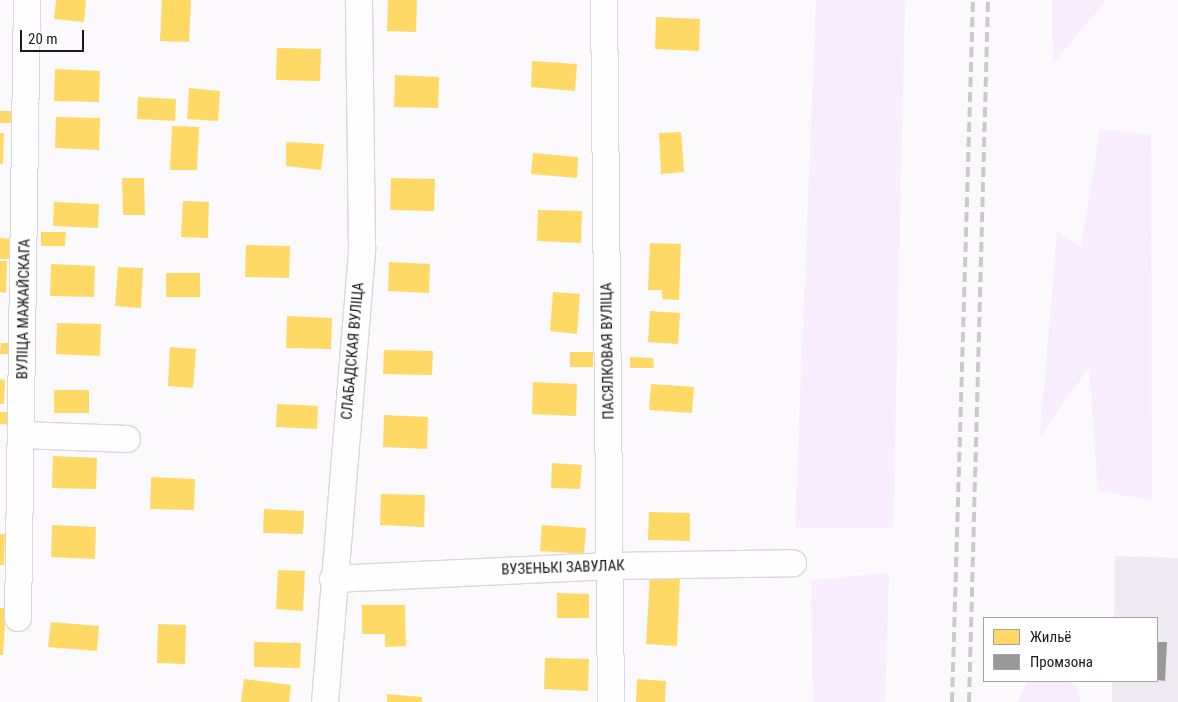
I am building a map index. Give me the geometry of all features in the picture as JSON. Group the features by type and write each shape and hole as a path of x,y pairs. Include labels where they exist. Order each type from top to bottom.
{"street":[{"name":"ВУЛІЦА МАЖАЙСКАГА","path":"18,618 27,0"},
{"name":"СЛАБАДСКАЯ ВУЛІЦА","path":"325,702 333,579 362,248 359,0"},
{"name":"ПАСЯЛКОВАЯ ВУЛІЦА","path":"604,0 611,702"},
{"path":"22,435 127,438"},
{"name":"ВУЗЕНЬКІ ЗАВУЛАК","path":"333,579 611,566 793,563"}],"shaded area":[{"path":"816,0 905,0 893,528 795,528"},
{"path":"1052,0 1106,0 1053,64"},
{"path":"1100,129 1151,135 1152,500 1098,491 1089,367 1040,437 1057,231 1081,248"},
{"path":"1115,556 1178,558 1178,702 1112,702 1112,682 1158,682 1158,617 1114,617"},
{"path":"889,573 885,702 813,702 811,580"},
{"path":"1027,682 1069,682 1078,690 1080,702 1016,702"}],"building: Жильё":[{"path":"56,0 86,0 84,22 54,19"},
{"path":"162,0 191,0 189,42 160,41"},
{"path":"388,0 417,0 416,32 387,31"},
{"path":"656,17 700,19 699,51 655,49"},
{"path":"277,48 321,49 320,81 276,80"},
{"path":"532,61 577,64 575,91 531,87"},
{"path":"55,69 100,71 99,102 54,101"},
{"path":"395,75 439,77 438,108 394,107"},
{"path":"189,88 220,91 218,121 187,119"},
{"path":"138,97 176,99 175,121 137,119"},
{"path":"0,111 13,111 13,123 0,123"},
{"path":"56,117 100,118 99,150 55,148"},
{"path":"172,126 199,127 197,170 170,170"},
{"path":"681,132 684,172 661,174 659,133"},
{"path":"0,133 4,133 3,164 0,164"},
{"path":"286,142 324,144 321,170 286,166"},
{"path":"533,153 578,157 577,178 531,174"},
{"path":"122,178 144,178 145,215 123,215"},
{"path":"391,178 435,179 434,211 390,210"},
{"path":"183,201 209,202 208,238 181,237"},
{"path":"54,202 99,204 98,228 53,226"},
{"path":"538,210 582,211 581,243 537,241"},
{"path":"41,232 66,232 65,246 41,246"},
{"path":"0,238 13,239 13,259 0,259"},
{"path":"650,243 681,244 679,300 662,299 662,290 648,290"},
{"path":"246,245 290,246 289,278 245,277"},
{"path":"0,261 7,261 6,293 0,292"},
{"path":"389,262 430,264 429,293 388,291"},
{"path":"51,264 95,266 94,297 50,296"},
{"path":"118,267 143,268 141,308 115,306"},
{"path":"166,273 200,273 200,297 166,297"},
{"path":"553,292 580,294 577,334 550,331"},
{"path":"650,311 680,313 678,344 648,342"},
{"path":"287,316 332,318 331,349 286,348"},
{"path":"57,323 101,324 100,356 56,354"},
{"path":"1,343 12,343 12,354 0,354"},
{"path":"170,347 196,349 193,388 168,386"},
{"path":"384,350 433,351 432,375 383,374"},
{"path":"570,352 593,352 593,367 570,367"},
{"path":"630,357 653,358 654,368 630,368"},
{"path":"0,379 5,380 4,404 0,404"},
{"path":"533,382 577,384 576,416 532,414"},
{"path":"651,384 694,387 692,413 649,410"},
{"path":"54,390 89,390 89,413 54,413"},
{"path":"277,404 318,406 317,429 276,427"},
{"path":"0,412 11,412 11,425 0,424"},
{"path":"384,415 428,417 427,449 383,447"},
{"path":"53,456 97,458 96,489 52,488"},
{"path":"552,463 582,465 580,489 551,488"},
{"path":"151,477 195,479 194,510 150,509"},
{"path":"381,494 425,495 424,527 380,525"},
{"path":"264,509 304,511 303,534 263,533"},
{"path":"649,512 690,513 690,541 648,540"},
{"path":"52,525 96,527 95,559 51,557"},
{"path":"542,525 586,528 584,554 540,551"},
{"path":"0,534 5,534 4,565 0,565"},
{"path":"278,570 305,571 303,611 276,609"},
{"path":"650,575 680,577 677,646 646,644"},
{"path":"557,593 589,594 589,618 557,618"},
{"path":"362,605 405,605 406,646 385,647 385,634 362,634"},
{"path":"0,608 6,608 3,655 0,655"},
{"path":"51,622 99,626 97,651 48,647"},
{"path":"158,624 186,625 185,664 157,663"},
{"path":"254,642 301,643 300,668 254,667"},
{"path":"545,658 589,659 588,691 544,689"},
{"path":"244,679 291,685 289,702 241,702"},
{"path":"637,679 666,681 665,702 636,702"},
{"path":"387,694 422,697 422,702 387,702"}],"building: Промзона":[{"path":"1158,642 1167,642 1165,681 1158,680"}],"railway":[{"path":"952,702 973,0"},
{"path":"969,702 988,0"}]}
